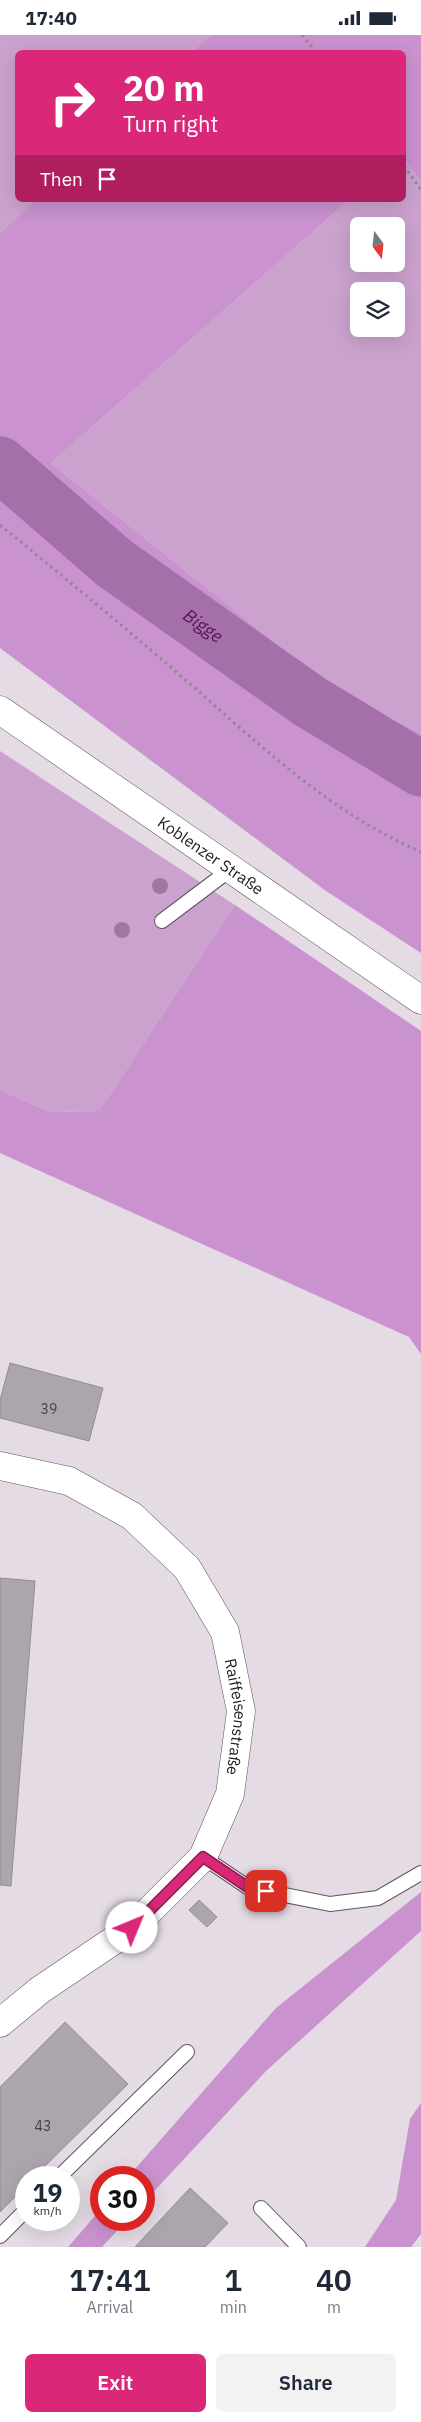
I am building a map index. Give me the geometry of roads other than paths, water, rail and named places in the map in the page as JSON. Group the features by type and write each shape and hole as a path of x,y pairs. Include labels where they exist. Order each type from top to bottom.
{"street":[{"name":"Koblenzer Straße","path":"0,710 421,1000"},
{"name":"Raiffeisenstraße","path":"0,1466 69,1481 132,1516 188,1568 225,1632 241,1711 230,1794 203,1857 132,1928 40,1990 0,2023"}],"lane":[{"path":"162,921 231,869"},
{"path":"203,1857 249,1888 330,1904 378,1898 421,1873"},
{"path":"70,2166 187,2051"},
{"path":"261,2208 299,2247"},
{"path":"0,2236 15,2221"}],"waterway":[{"name":"Bigge","path":"0,464 114,563 309,701 421,769"}]}
